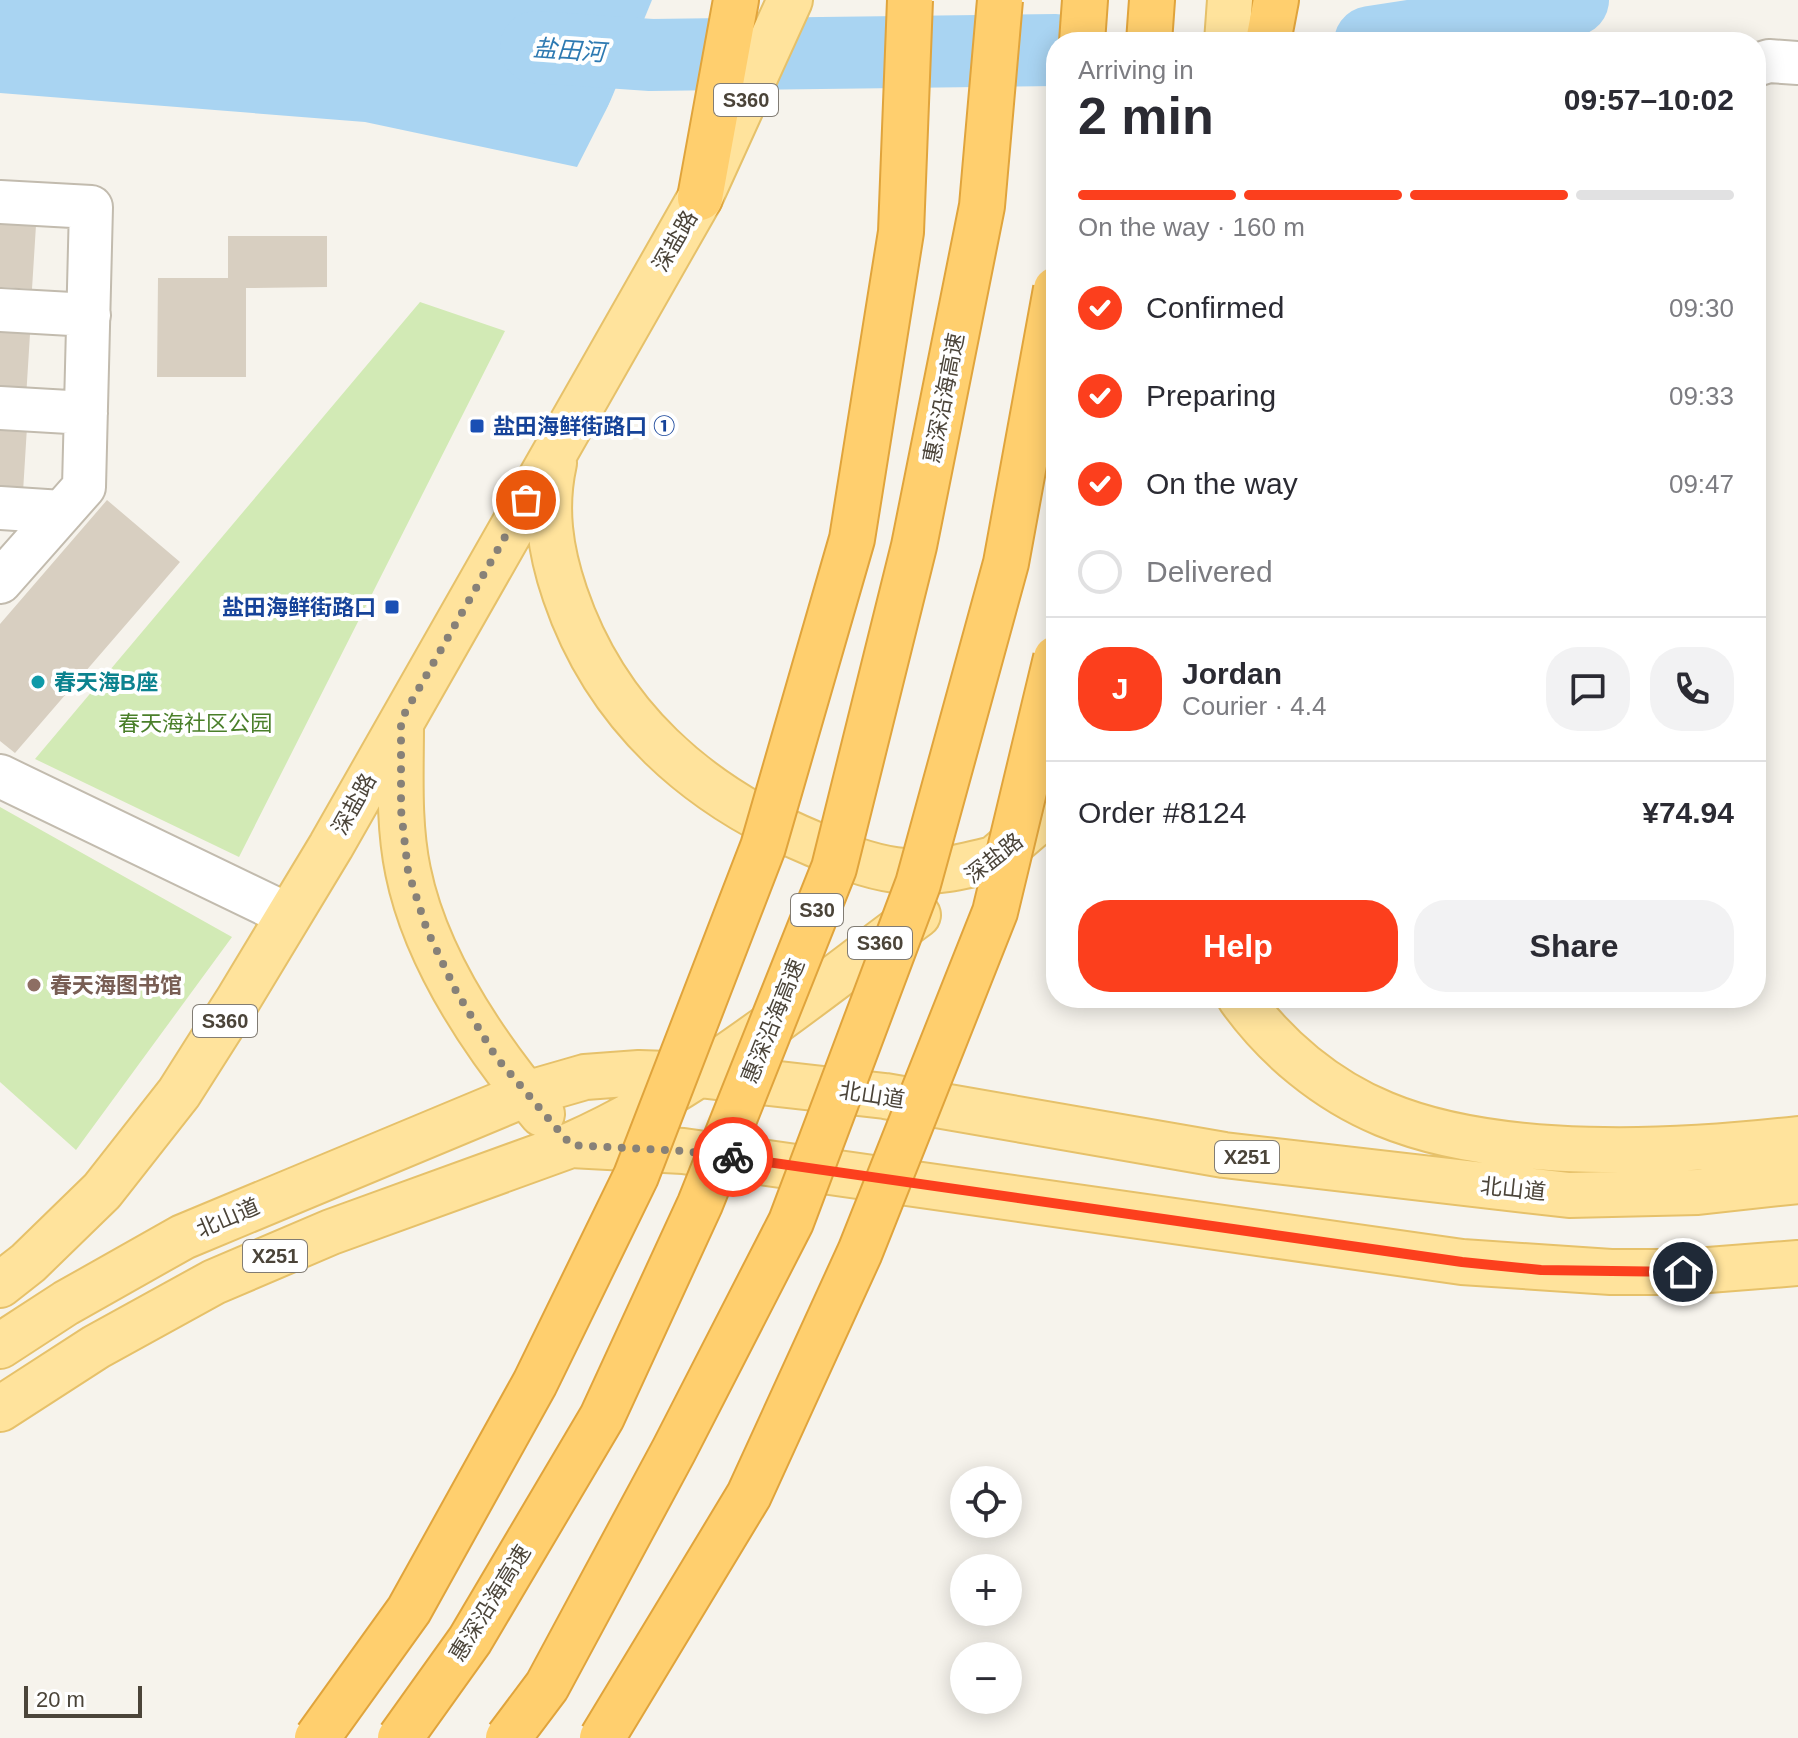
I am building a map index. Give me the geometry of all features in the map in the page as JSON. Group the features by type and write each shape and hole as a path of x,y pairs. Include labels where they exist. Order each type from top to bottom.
{"highway":[{"path":"700,198 736,0"},
{"path":"317,1738 409,1610 535,1383 636,1176 763,847 852,539 901,232 910,0"},
{"name":"惠深沿海高速","path":"400,1738 470,1640 602,1417 700,1204 834,868 914,546 982,206 1000,0"},
{"path":"1083,32 1085,0"},
{"path":"1150,32 1152,0"},
{"path":"1270,32 1276,0"},
{"path":"508,1738 547,1686 674,1450 791,1222 918,884 1006,563 1046,344"},
{"path":"602,1738 749,1495 860,1252 995,912 1046,700"}],"main road":[{"name":"S360","path":"700,198 790,0"},
{"path":"1228,32 1230,0"},
{"name":"深盐路","path":"0,1297 14,1274 102,1191 179,1093 288,915 700,198"},
{"path":"558,445 547,495 550,538 561,581 590,657 634,720 659,746 688,771 763,820 848,858 895,870 930,872 997,858"},
{"path":"401,720 401,810 408,871 427,930 456,991 496,1057 571,1145"},
{"name":"深盐路","path":"571,1145 611,1127 699,1075 997,858 1046,815"},
{"path":"1249,1008 1290,1056 1335,1089 1385,1115 1438,1131 1499,1142 1657,1150 1798,1139"},
{"name":"北山道","path":"0,1346 66,1303 183,1237 526,1094 585,1077 639,1073 699,1075 885,1096 1224,1155 1569,1195 1698,1192 1798,1181"},
{"name":"X251","path":"0,1409 96,1347 214,1282 331,1232 571,1145 683,1151 1462,1262 1611,1272 1683,1272 1798,1263"}],"street":[{"path":"1766,62 1798,63"},
{"path":"0,202 91,207 84,487 0,582"},
{"path":"0,310 89,315"},
{"path":"0,408 86,413"},
{"path":"0,508 62,512"},
{"path":"0,776 288,915"}],"green space":[{"name":"春天海社区公园","path":"420,302 505,331 239,857 35,759"},
{"path":"0,807 232,937 76,1150 0,1082"}],"water":[{"path":"0,0 662,0 577,167 365,122 0,93"}],"pier":[{"path":"652,0 666,0 591,148"}],"building":[{"path":"0,222 36,225 32,289 0,287"},
{"path":"228,236 327,236 327,287 246,288 246,377 157,377 158,278 228,278"},
{"path":"0,332 30,334 26,398 0,396"},
{"path":"0,425 27,427 23,492 0,490"},
{"name":"春天海B座","path":"107,500 180,562 15,753 0,741 0,624"}],"waterway":[{"name":"盐田河","path":"1436,32 1469,27 1573,0"},
{"name":"盐田河","path":"536,47 651,55 1046,50"}],"way so far":[{"path":"526,500 401,720 401,810 408,871 427,930 477,1029 496,1057 571,1145 733,1157"}],"place":[{"name":"盐田海鲜街路口 ①","path":"477,426"},
{"name":"盐田海鲜街路口","path":"392,607"},
{"name":"春天海B座","path":"38,682"},
{"name":"春天海图书馆","path":"34,985"}],"route":[{"path":"733,1157 1462,1262 1541,1270 1683,1272"}]}
